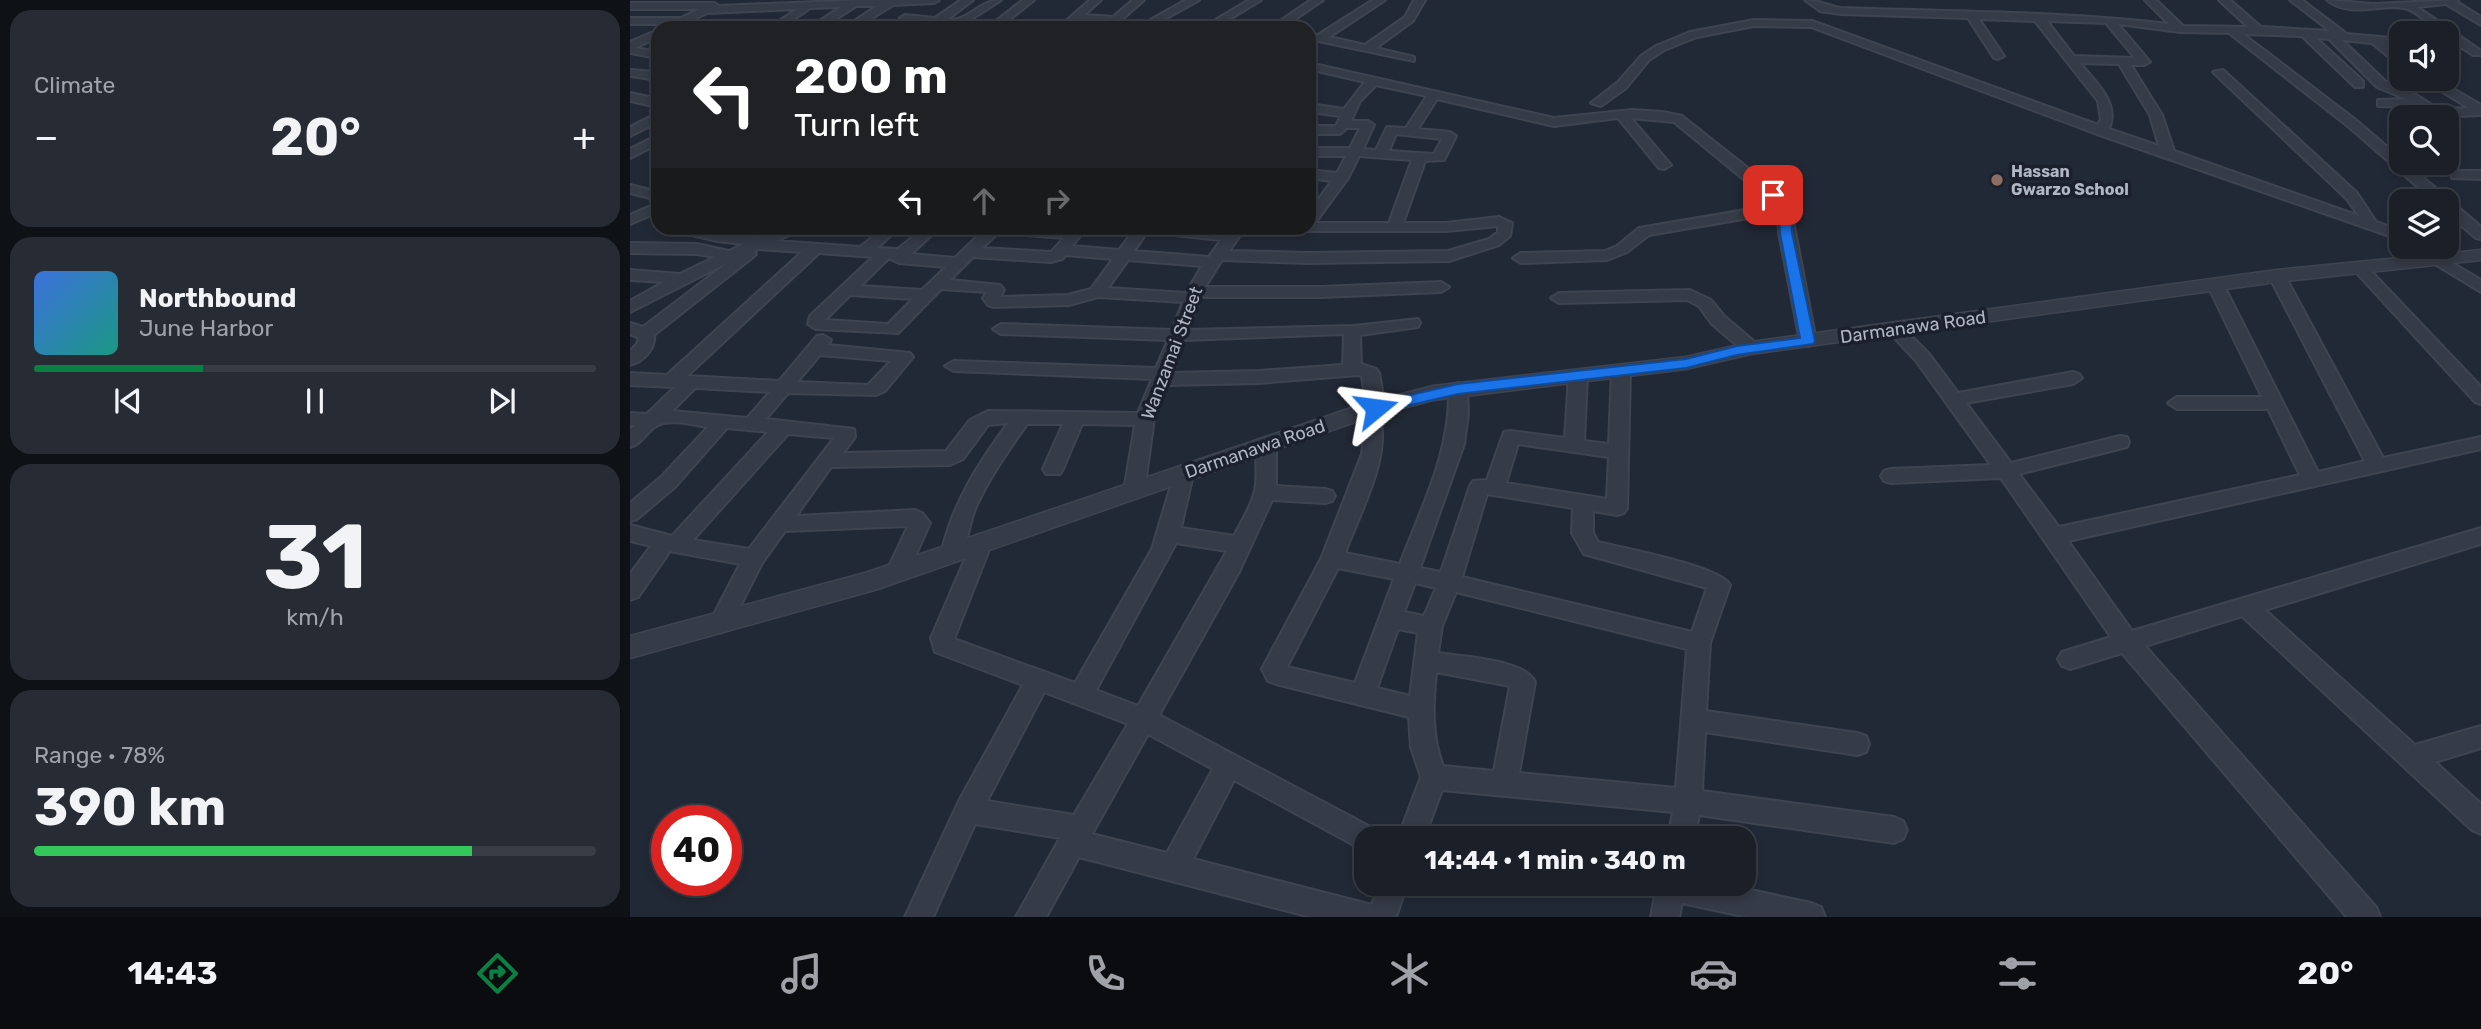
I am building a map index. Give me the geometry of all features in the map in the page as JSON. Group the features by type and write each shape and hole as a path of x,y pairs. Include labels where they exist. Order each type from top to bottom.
{"street":[{"path":"682,21 726,0"},
{"path":"747,10 766,0"},
{"path":"630,6 747,10 792,8 807,3 933,0"},
{"path":"902,21 933,0"},
{"path":"938,21 968,0"},
{"path":"964,21 996,0"},
{"path":"1001,21 1029,0"},
{"path":"1073,21 1096,0"},
{"path":"1077,18 1115,20 1139,0"},
{"path":"1219,21 1256,0"},
{"path":"1286,21 1318,0"},
{"path":"1316,36 1380,0"},
{"path":"1367,49 1409,19 1421,1 1419,0"},
{"path":"1810,0 1827,10 2038,16 2109,20 2180,29 2258,30 2389,41"},
{"path":"1856,0 1861,12"},
{"path":"1913,0 1922,14"},
{"path":"1982,0 1991,16"},
{"path":"2150,0 2180,29"},
{"path":"2224,0 2258,30"},
{"path":"2295,0 2337,35 2381,84 2438,113 2481,111"},
{"path":"2332,0 2341,5 2453,0"},
{"path":"2447,0 2481,22"},
{"path":"860,21 890,1"},
{"path":"823,21 849,2"},
{"path":"783,21 807,3"},
{"path":"2406,4 2480,57"},
{"path":"1158,21 1196,6 1230,15"},
{"path":"1972,15 1998,56"},
{"path":"2038,16 2104,101 2107,119 2102,131"},
{"path":"2071,59 2145,61 2109,20"},
{"path":"633,23 651,22"},
{"path":"1597,103 1628,80 1645,58 1660,48 1694,34 1740,24 1797,23 1825,28 2102,131 2389,232"},
{"path":"2232,30 2353,124 2428,189"},
{"path":"2305,33 2359,84"},
{"path":"630,48 651,37"},
{"path":"1316,37 1410,59"},
{"path":"2374,39 2389,53"},
{"path":"630,48 651,53"},
{"path":"2459,50 2480,57"},
{"path":"2124,62 2156,115 2168,154"},
{"path":"1316,68 1554,122 1590,116 1622,115 1665,115 1678,119 1773,195 1785,208 1786,233 1808,341"},
{"path":"1316,76 1325,70"},
{"path":"2219,72 2360,205 2370,226"},
{"path":"630,73 651,75"},
{"path":"1316,131 1336,132 1355,100 1373,81"},
{"path":"2448,91 2481,111"},
{"path":"1411,131 1421,111 1436,94"},
{"path":"630,97 651,102"},
{"path":"2382,103 2420,103"},
{"path":"1316,110 1368,125 1341,177 1316,212"},
{"path":"1622,115 1664,165"},
{"path":"631,131 651,121"},
{"path":"631,131 651,132"},
{"path":"1316,152 1438,158 1450,136 1391,131 1381,154"},
{"path":"630,154 651,143"},
{"path":"1395,226 1420,157"},
{"path":"1316,175 1341,177"},
{"path":"2459,175 2481,175"},
{"path":"1521,258 1607,255 1622,249 1644,231 1785,208"},
{"path":"633,218 651,210"},
{"path":"2459,216 2481,235"},
{"path":"633,218 651,221"},
{"path":"1061,250 1214,259 1449,256 1494,242 1505,233 1505,223 1502,222 1446,226 1316,228"},
{"path":"709,235 743,238 753,246 894,253 899,258 1046,258 1057,256 1073,235"},
{"path":"630,307 729,255 777,235"},
{"path":"864,251 883,235"},
{"path":"921,235 846,290 814,322 888,330 897,326 930,289 987,235"},
{"path":"1097,292 1139,235"},
{"name":"Wanzamai Street","path":"1134,491 1145,419 1194,295 1214,259 1232,235"},
{"path":"630,360 645,346 647,338 638,331 747,256 753,246"},
{"path":"630,248 697,250 729,255"},
{"path":"671,381 814,249"},
{"name":"Darmanawa Road","path":"630,647 835,593 1372,409 1458,389 1621,371 1736,351 2277,276 2360,268 2409,259"},
{"path":"2443,259 2481,287"},
{"path":"2360,268 2477,390"},
{"path":"630,275 680,279"},
{"path":"2277,276 2377,465"},
{"path":"2216,286 2312,479"},
{"path":"846,290 994,288 996,289 991,300 994,302 1069,300 1097,292 1194,295 1441,287"},
{"path":"1559,298 1690,295 1705,303 1736,351"},
{"path":"1001,329 1179,335 1351,331 1412,323"},
{"path":"753,423 835,326"},
{"path":"1895,330 1923,358 2054,536 2127,642 2366,917"},
{"path":"1351,331 1352,370"},
{"path":"630,379 874,390 904,357 816,349"},
{"path":"954,366 1162,376 1259,377 1359,369 1370,373 1374,426 1372,454 1332,559 1274,669 1276,674 1421,709"},
{"path":"1417,826 1434,777 1423,747 1421,709 1431,626 1450,582 1480,486 1617,508 1621,371"},
{"path":"1574,446 1578,376"},
{"path":"1954,400 2073,378"},
{"path":"630,441 691,382"},
{"path":"1363,694 1458,434 1458,389"},
{"path":"2177,403 2274,403"},
{"path":"630,419 669,417 847,433 754,558 720,624"},
{"path":"953,551 957,527 975,486 1022,417"},
{"path":"1053,469 1075,418"},
{"path":"826,460 950,458 958,454 982,419 1145,419"},
{"path":"630,514 656,495 682,470 723,421"},
{"path":"630,590 782,429"},
{"path":"1494,488 1511,437 1619,452"},
{"path":"1891,476 2006,471 2120,442"},
{"path":"2054,536 2481,443"},
{"path":"1030,917 1241,545 1265,493 1269,472 1267,445"},
{"path":"1080,696 1169,534 1183,474"},
{"path":"1265,493 1325,496"},
{"path":"1583,504 1581,532 1584,541 1591,548 1707,578 1719,585 1699,642 1688,801 1683,826"},
{"path":"779,524 915,518 920,523 897,573"},
{"path":"630,533 671,544 754,558"},
{"path":"1169,534 1241,545"},
{"path":"2070,659 2481,536"},
{"path":"982,542 941,642 943,645 1142,718 1354,832"},
{"path":"1332,559 1408,572 1699,642"},
{"path":"2246,607 2481,821"},
{"path":"1391,619 1431,626"},
{"path":"1425,660 1516,676 1523,682 1505,783"},
{"path":"919,917 968,810 1038,680"},
{"path":"1693,720 1857,744"},
{"path":"2413,757 2481,737"},
{"path":"1174,868 1228,766"},
{"path":"1434,777 1688,801 1894,830"},
{"path":"968,810 1076,835 1174,868 1366,917"},
{"path":"1381,917 1389,896"},
{"path":"1665,917 1667,896"},
{"path":"1717,896 1811,917"}],"place":[{"name":"Hassan Gwarzo School","path":"1997,180"}],"route":[{"path":"1376,408 1458,389 1686,363 1737,350 1808,341 1786,233 1785,208 1773,195"}]}
